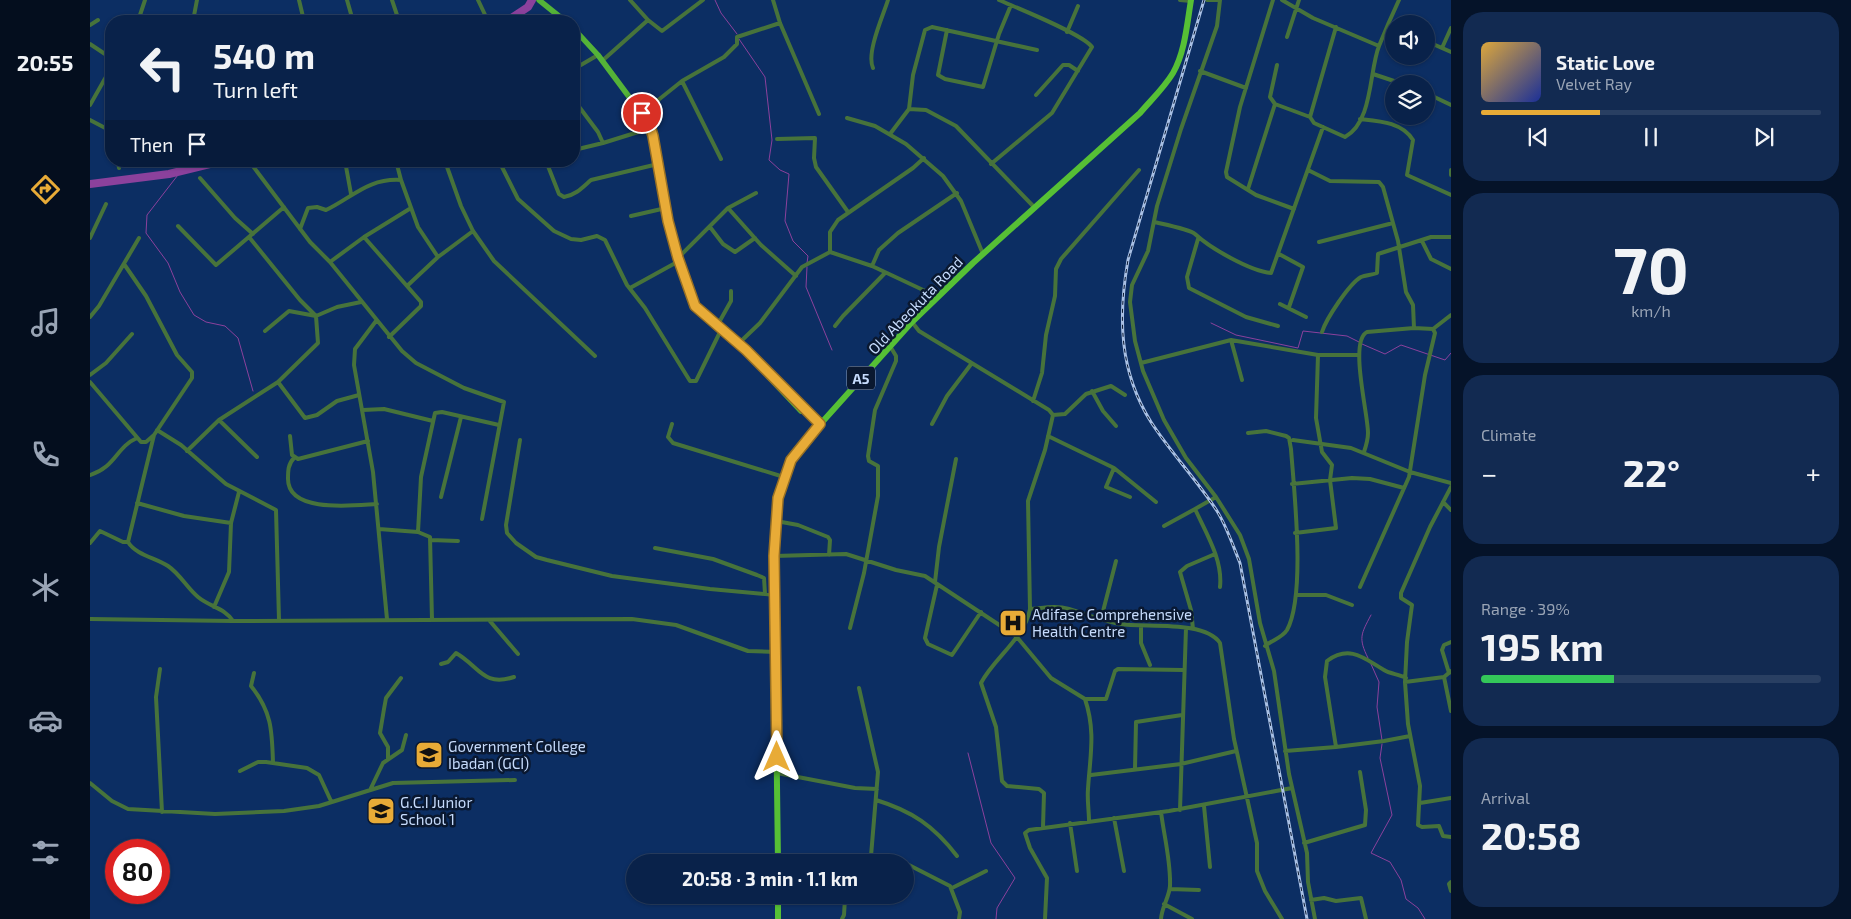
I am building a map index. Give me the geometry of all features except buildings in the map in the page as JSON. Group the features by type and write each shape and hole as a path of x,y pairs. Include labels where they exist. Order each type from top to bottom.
{"highway":[{"name":"Old Abeokuta Road","path":"778,854 777,652 774,556 778,498 791,460 912,322 983,254 1140,112 1163,87 1173,72 1179,58 1191,0"},
{"path":"778,904 778,919"}],"main road":[{"path":"539,0 558,15"},
{"path":"580,36 598,55 642,113 651,128 678,260 695,306 739,345 819,426"}],"street":[{"path":"140,15 145,0"},
{"path":"194,15 197,0"},
{"path":"299,0 303,15"},
{"path":"348,0 352,15"},
{"path":"392,0 397,15"},
{"path":"478,0 485,15"},
{"path":"630,0 656,29 664,31 703,0"},
{"path":"773,0 780,23 819,114"},
{"path":"873,68 871,60 872,50 888,0"},
{"path":"991,164 1052,114 1092,48 1088,42 999,0"},
{"path":"1180,0 1191,0"},
{"path":"1207,0 1218,0 1216,26 1200,70 1154,222 1148,252 1132,285 1130,302 1135,340 1141,363 1164,420 1186,458 1216,497 1240,535 1249,559 1265,646 1276,680 1285,750 1304,843 1315,919"},
{"path":"1273,0 1246,88 1226,172 1227,176 1265,199 1294,209"},
{"path":"1282,0 1313,18 1379,46"},
{"path":"1287,37 1299,0"},
{"path":"1394,15 1397,0"},
{"path":"947,30 938,75 945,79 980,88 986,84 997,41 1011,5"},
{"path":"1067,32 1078,6"},
{"path":"90,25 98,20"},
{"path":"602,61 648,20"},
{"path":"642,113 682,81 724,57 737,44 737,37 741,34 754,33 780,23"},
{"path":"890,134 909,109 913,75 924,32 932,27 1037,50"},
{"path":"1310,116 1336,27"},
{"path":"1442,48 1451,28"},
{"path":"1276,65 1270,97 1275,104 1310,116 1314,123 1345,137 1350,134 1360,119 1369,100 1379,46 1385,36"},
{"path":"90,44 105,54"},
{"path":"1435,45 1451,52"},
{"path":"580,66 598,55"},
{"path":"1036,95 1063,65 1069,65 1078,70"},
{"path":"1200,70 1246,88"},
{"path":"1373,74 1385,78"},
{"path":"90,105 105,79"},
{"path":"682,81 721,159"},
{"path":"1435,97 1451,105"},
{"path":"1248,189 1275,104"},
{"path":"580,108 598,132 603,143"},
{"path":"909,109 926,110 956,126 1035,208"},
{"path":"847,118 875,126 906,144 924,158 957,193 983,254"},
{"path":"1360,119 1391,124 1410,135 1413,140 1407,175 1451,195"},
{"path":"90,120 105,128"},
{"path":"1154,222 1192,233 1198,239 1253,268 1272,272 1323,127"},
{"path":"580,149 651,128"},
{"path":"778,139 816,138 814,158 816,167 848,212"},
{"path":"830,252 829,245 832,225 913,168 924,158"},
{"path":"548,167 559,194 564,197 570,196 586,186 591,180 658,164"},
{"path":"253,167 300,229 330,262 389,337 416,363 464,388 504,402 482,519"},
{"path":"346,167 351,194"},
{"path":"398,167 418,227 438,257"},
{"path":"447,167 456,196 473,231 494,261 595,356"},
{"path":"502,167 518,199 554,232 571,239 586,239 597,236 606,240 630,288 645,308 690,382 696,381 731,301 731,290"},
{"path":"1033,401 1042,374 1046,335 1055,296 1056,269 1061,259 1139,170"},
{"path":"1308,170 1330,181 1379,182 1383,188 1393,223 1406,292 1413,305 1414,328"},
{"path":"1451,170 1451,175"},
{"path":"200,178 235,218 253,234"},
{"path":"300,229 308,208 317,207 326,210 362,187 375,183 401,180"},
{"path":"630,288 678,260 728,208 756,193"},
{"path":"872,266 879,250 898,233 957,193"},
{"path":"90,238 106,204"},
{"path":"178,226 216,265 284,207"},
{"path":"330,262 364,237 411,208"},
{"path":"630,216 666,208"},
{"path":"728,208 755,238 796,276"},
{"path":"1319,242 1393,223"},
{"path":"710,226 723,244 736,252 755,238"},
{"path":"407,286 438,257 473,231"},
{"path":"187,451 219,420 278,382 318,343 316,316 300,300 249,237"},
{"path":"364,237 416,295 421,306 389,337"},
{"path":"1322,332 1329,315 1357,281 1363,276 1376,273 1378,254 1431,237 1451,237"},
{"path":"90,315 139,238"},
{"path":"1198,239 1187,278 1189,288 1246,317 1278,326"},
{"path":"1422,241 1431,259 1451,269"},
{"path":"739,345 760,323 802,267 808,262 830,252 872,266 938,297"},
{"path":"1279,254 1303,267 1289,308"},
{"path":"124,264 146,296 177,355 192,372 192,378 154,435 128,542 133,549 170,568 189,588 214,607 224,610 233,621"},
{"path":"836,326 843,316 885,272"},
{"path":"265,331 289,311 316,316 336,306 361,302"},
{"path":"1280,304 1306,317"},
{"path":"1364,452 1368,435 1358,355 1360,339 1367,332 1414,328 1433,329 1451,316"},
{"path":"376,321 355,350 355,375 363,410 377,504 388,619"},
{"path":"912,322 919,331 1050,410 1053,415 1028,501 1029,618 1001,658 987,672 981,683 996,727 1002,781 1007,786 1040,789 1044,793 1043,826"},
{"path":"1360,587 1410,472 1425,375 1435,333 1433,329"},
{"path":"90,375 106,363 132,334"},
{"path":"1141,363 1231,340 1318,355 1358,355"},
{"path":"1231,340 1242,380"},
{"path":"850,628 864,573 879,489 878,466 869,461 870,439 877,405 896,361 890,346"},
{"path":"1296,533 1336,528 1330,480 1332,464 1323,454 1316,404 1318,355"},
{"path":"932,424 947,396 972,363"},
{"path":"90,382 141,442 146,442 154,435"},
{"path":"278,382 305,418 317,415 337,401 359,395"},
{"path":"1053,415 1068,413 1075,404 1092,391 1111,386 1125,395"},
{"path":"1092,391 1103,411 1116,426"},
{"path":"363,410 384,409 433,421"},
{"path":"418,532 420,477 433,421 438,412 500,425"},
{"path":"441,497 461,417"},
{"path":"219,420 258,457"},
{"path":"672,424 668,437 673,443 784,477"},
{"path":"157,430 187,451 220,480 239,492 276,510 279,620"},
{"path":"1248,433 1266,432 1289,438 1296,533 1296,595 1286,632 1265,646"},
{"path":"290,436 294,458 289,467 288,483 299,498 318,505 377,504"},
{"path":"1048,436 1114,468 1156,502"},
{"path":"90,475 105,469 124,447 137,438"},
{"path":"520,440 506,525 510,538 536,557 612,576 691,587 776,595"},
{"path":"1294,440 1320,442 1364,452 1410,472 1451,485 1401,593 1401,598 1410,603 1413,609 1407,642 1406,680 1410,736 1420,803 1419,826 1439,826 1443,836 1451,837"},
{"path":"294,458 308,458 368,441"},
{"path":"956,459 939,547 936,584 925,638 928,644 952,655 981,612"},
{"path":"1114,468 1106,487 1130,497"},
{"path":"1292,484 1330,480 1370,479 1404,488"},
{"path":"214,607 229,572 231,523 239,492"},
{"path":"1164,526 1216,497"},
{"path":"1444,502 1451,510"},
{"path":"137,503 184,516 231,523"},
{"path":"1195,510 1215,554 1221,574 1220,586"},
{"path":"776,521 798,525 828,537 830,540 829,554"},
{"path":"380,530 418,532 427,534 431,540 432,620"},
{"path":"90,543 100,531 123,542 128,542"},
{"path":"431,540 458,541"},
{"path":"655,548 712,559 757,575 764,578 765,594"},
{"path":"774,556 846,554 925,576 1016,636 1051,678 1085,699 1106,699 1115,671 1118,668 1183,670"},
{"path":"1193,630 1191,610 1180,572 1187,566 1215,554"},
{"path":"1101,619 1116,562"},
{"path":"1296,595 1326,595 1352,605"},
{"path":"1030,609 1062,608 1101,619 1141,627 1186,628 1212,636 1220,643 1236,751 1258,849 1257,871 1265,891 1282,919"},
{"path":"90,619 233,621 388,619 647,620 676,625 748,652 777,652"},
{"path":"489,620 518,654"},
{"path":"1141,627 1141,643 1150,665"},
{"path":"1180,810 1183,670 1186,628"},
{"path":"1336,747 1325,677 1327,661 1341,655 1361,655 1385,671 1398,674 1406,680 1444,677 1450,672 1442,647 1451,642"},
{"path":"441,664 448,662 456,653 488,678 501,681 514,676"},
{"path":"160,669 157,717 162,812"},
{"path":"254,674 251,686 262,699 269,715 274,763"},
{"path":"1444,677 1451,712"},
{"path":"388,759 388,747 380,732 386,698 401,678"},
{"path":"859,688 866,727 876,758 877,789 872,854"},
{"path":"1085,699 1092,724 1088,789 1089,821"},
{"path":"1134,769 1136,722 1182,715"},
{"path":"371,788 383,763 402,750 406,735"},
{"path":"1285,750 1336,747 1410,736"},
{"path":"1090,775 1181,764 1236,751"},
{"path":"240,771 258,762 307,768 319,775 331,801"},
{"path":"1304,843 1365,825 1366,810 1360,772"},
{"path":"777,773 855,788 877,789"},
{"path":"90,782 112,801 128,809 215,814 284,811 319,806 371,788 393,783 431,780 515,780"},
{"path":"1045,919 1047,878 1030,848 1025,833 1029,830 1043,826 1180,810 1246,799 1292,788"},
{"path":"1420,803 1451,798"},
{"path":"876,800 897,807 921,819 957,856"},
{"path":"1204,806 1210,867"},
{"path":"1160,812 1170,873 1170,889 1161,919"},
{"path":"1114,818 1124,871"},
{"path":"1070,823 1077,871"},
{"path":"914,867 939,879 952,888 960,912 959,919"},
{"path":"952,888 986,871"},
{"path":"1451,882 1449,884 1451,891"},
{"path":"1170,889 1199,890"},
{"path":"1311,900 1324,898 1336,901 1361,898 1366,919"},
{"path":"842,919 845,904"},
{"path":"1164,904 1192,919"}],"waterway":[{"path":"516,15 528,7 532,0"},
{"path":"715,0 721,13 737,34"},
{"path":"739,39 765,77 772,140 769,160 780,170 789,174 785,221 793,241 808,256 807,263"},
{"path":"90,184 169,174 198,167"},
{"path":"181,171 147,215 146,233 168,263 180,292 194,315 206,322 225,326 238,338 253,391"},
{"path":"807,267 806,287 832,350"},
{"path":"1211,323 1236,335 1298,348 1303,331 1347,336 1359,342"},
{"path":"1362,344 1385,354 1401,345 1445,360 1451,353"},
{"path":"1368,658 1363,646 1362,636 1371,615"},
{"path":"1371,664 1379,682 1377,707 1382,740"},
{"path":"1382,744 1380,758 1392,815 1371,853 1390,862 1401,880 1406,899 1418,908 1425,919"},
{"path":"968,753 991,843 1015,878 997,908 996,919"}],"railway":[{"path":"1204,0 1128,260 1123,302 1122,323 1124,343 1132,383 1140,403 1151,422 1217,511 1240,563 1307,919"}],"place":[{"name":"Adifase Comprehensive Health Centre","path":"1013,623"},
{"name":"Government College Ibadan (GCI)","path":"429,755"},
{"name":"G.C.I Junior School 1","path":"381,811"}],"route":[{"path":"642,113 650,126 653,136 668,221 678,258 695,306 705,317 746,350 820,424 791,460 778,498 774,556 777,642 777,757"}]}
